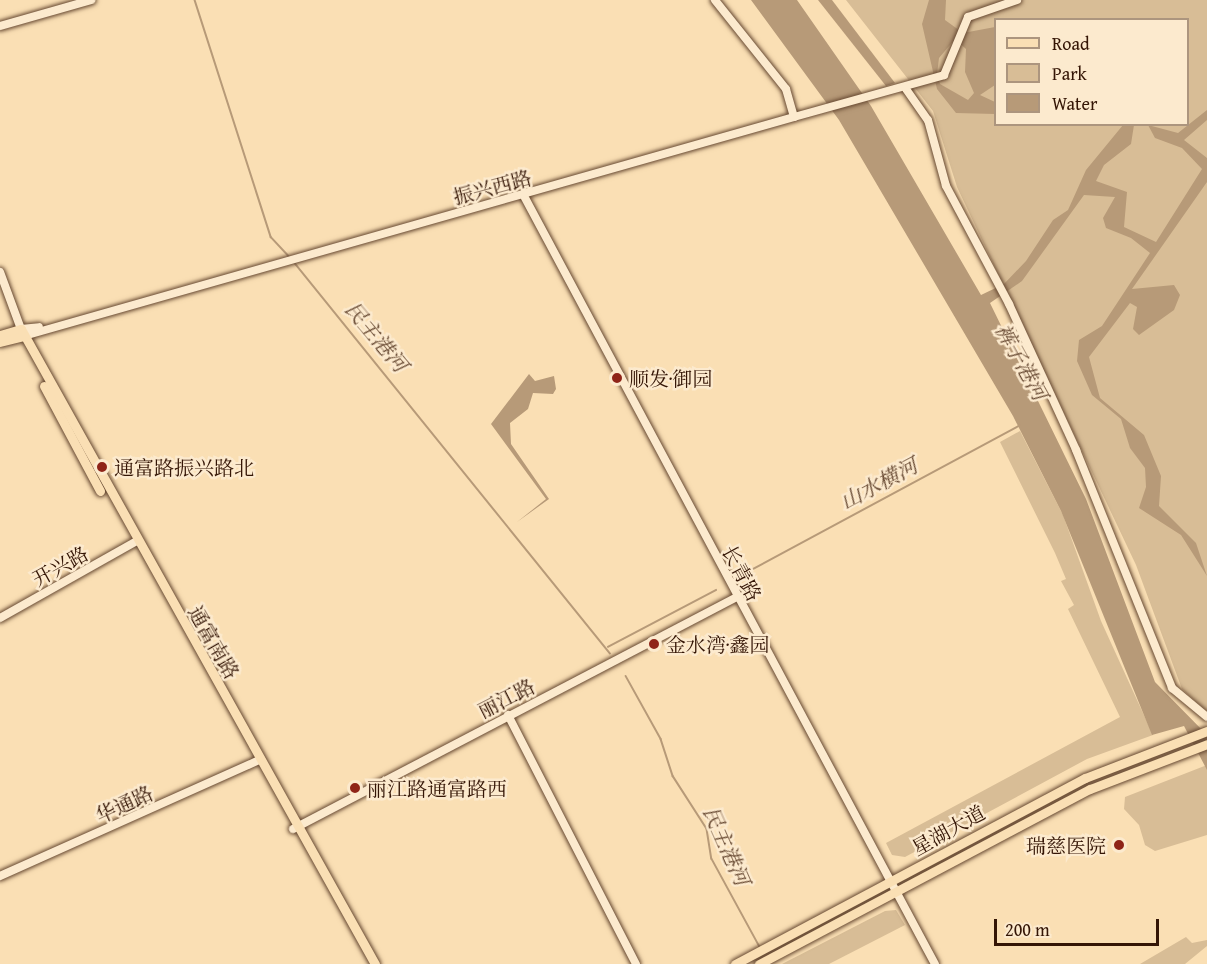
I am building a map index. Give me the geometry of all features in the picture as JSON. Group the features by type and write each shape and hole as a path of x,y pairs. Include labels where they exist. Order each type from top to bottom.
{"main road":[{"path":"0,335 20,333"},
{"path":"0,342 20,333"},
{"name":"通富南路","path":"20,333 133,543 375,964"},
{"name":"星湖大道","path":"735,964 1085,778 1183,738 1207,731"},
{"name":"星湖大道","path":"759,964 1090,789 1189,748 1207,744"},
{"name":"通富南路","path":"296,827 368,964"}],"street":[{"path":"0,26 91,0"},
{"path":"715,0 786,89 794,117"},
{"name":"振兴西路","path":"20,333 61,324 524,196 794,117 828,110 936,79 974,13 1017,0"},
{"path":"906,89 932,128 946,186 1002,289 1124,560 1172,688 1207,717"},
{"name":"长青路","path":"524,196 735,598 935,964"},
{"name":"通富南路","path":"0,272 20,333"},
{"name":"开兴路","path":"0,618 133,543"},
{"name":"丽江路","path":"296,827 735,598"},
{"path":"508,716 636,964"},
{"name":"华通路","path":"0,876 258,760"}],"green space":[{"path":"846,0 1207,0 1207,712 1182,689 1136,565 957,187 933,111"},
{"path":"1020,431 1063,515 1101,621 1153,735 1087,759 905,857 892,855 886,843 1120,717 1068,609 1074,605 1061,581 1066,579 1055,553 1000,442"},
{"path":"1207,765 1207,835 1155,851 1145,845 1139,825 1124,809 1125,797"},
{"path":"896,910 905,925 829,964 782,964 885,911"},
{"path":"1186,937 1192,943 1207,940 1207,946 1185,964 1140,964"}],"water":[{"path":"751,0 797,0 871,106 981,295 1004,284 1026,261 1053,220 1068,210 1086,170 1122,126 1134,126 1131,144 1104,165 1096,181 1127,192 1124,227 1156,242 1202,169 1182,148 1155,138 1149,126 1178,133 1207,110 1207,120 1184,140 1207,158 1207,182 1132,289 1174,285 1180,295 1174,310 1139,335 1133,329 1137,307 1130,303 1089,357 1100,398 1144,435 1161,476 1159,506 1196,543 1207,576 1181,535 1139,508 1146,487 1145,468 1130,448 1121,419 1092,395 1077,361 1079,340 1102,326 1150,253 1131,238 1106,228 1103,218 1115,197 1084,195 1022,281 990,303 1086,499 1155,682 1207,735 1207,770 1184,726 1152,735 1061,511 1013,416 839,120"},
{"path":"818,0 832,0 895,83 886,86"},
{"path":"929,0 946,0 945,20 963,33 994,27 994,86 980,95 994,102 994,114 956,113 937,89 922,24","holes":["955,39 966,49 965,72 974,93 968,100 940,84 937,74 939,58"]},
{"path":"529,374 535,381 554,376 556,389 553,394 533,393 528,409 510,423 511,444 549,499 517,522 546,499 491,424"}],"waterway":[{"name":"民主港河","path":"195,0 271,237 289,256"},
{"name":"民主港河","path":"294,262 610,653"},
{"name":"山水横河","path":"742,575 1019,426"},
{"name":"山水横河","path":"608,647 716,590"},
{"name":"民主港河","path":"626,676 661,739 673,776 707,829 712,859 760,947"}],"place":[{"name":"顺发·御园","path":"617,378"},
{"name":"通富路振兴路北","path":"102,467"},
{"name":"金水湾·鑫园","path":"654,644"},
{"name":"丽江路通富路西","path":"355,788"},
{"name":"瑞慈医院","path":"1119,845"}],"water label":[{"name":"裤子港河","path":"1021,362"}]}
